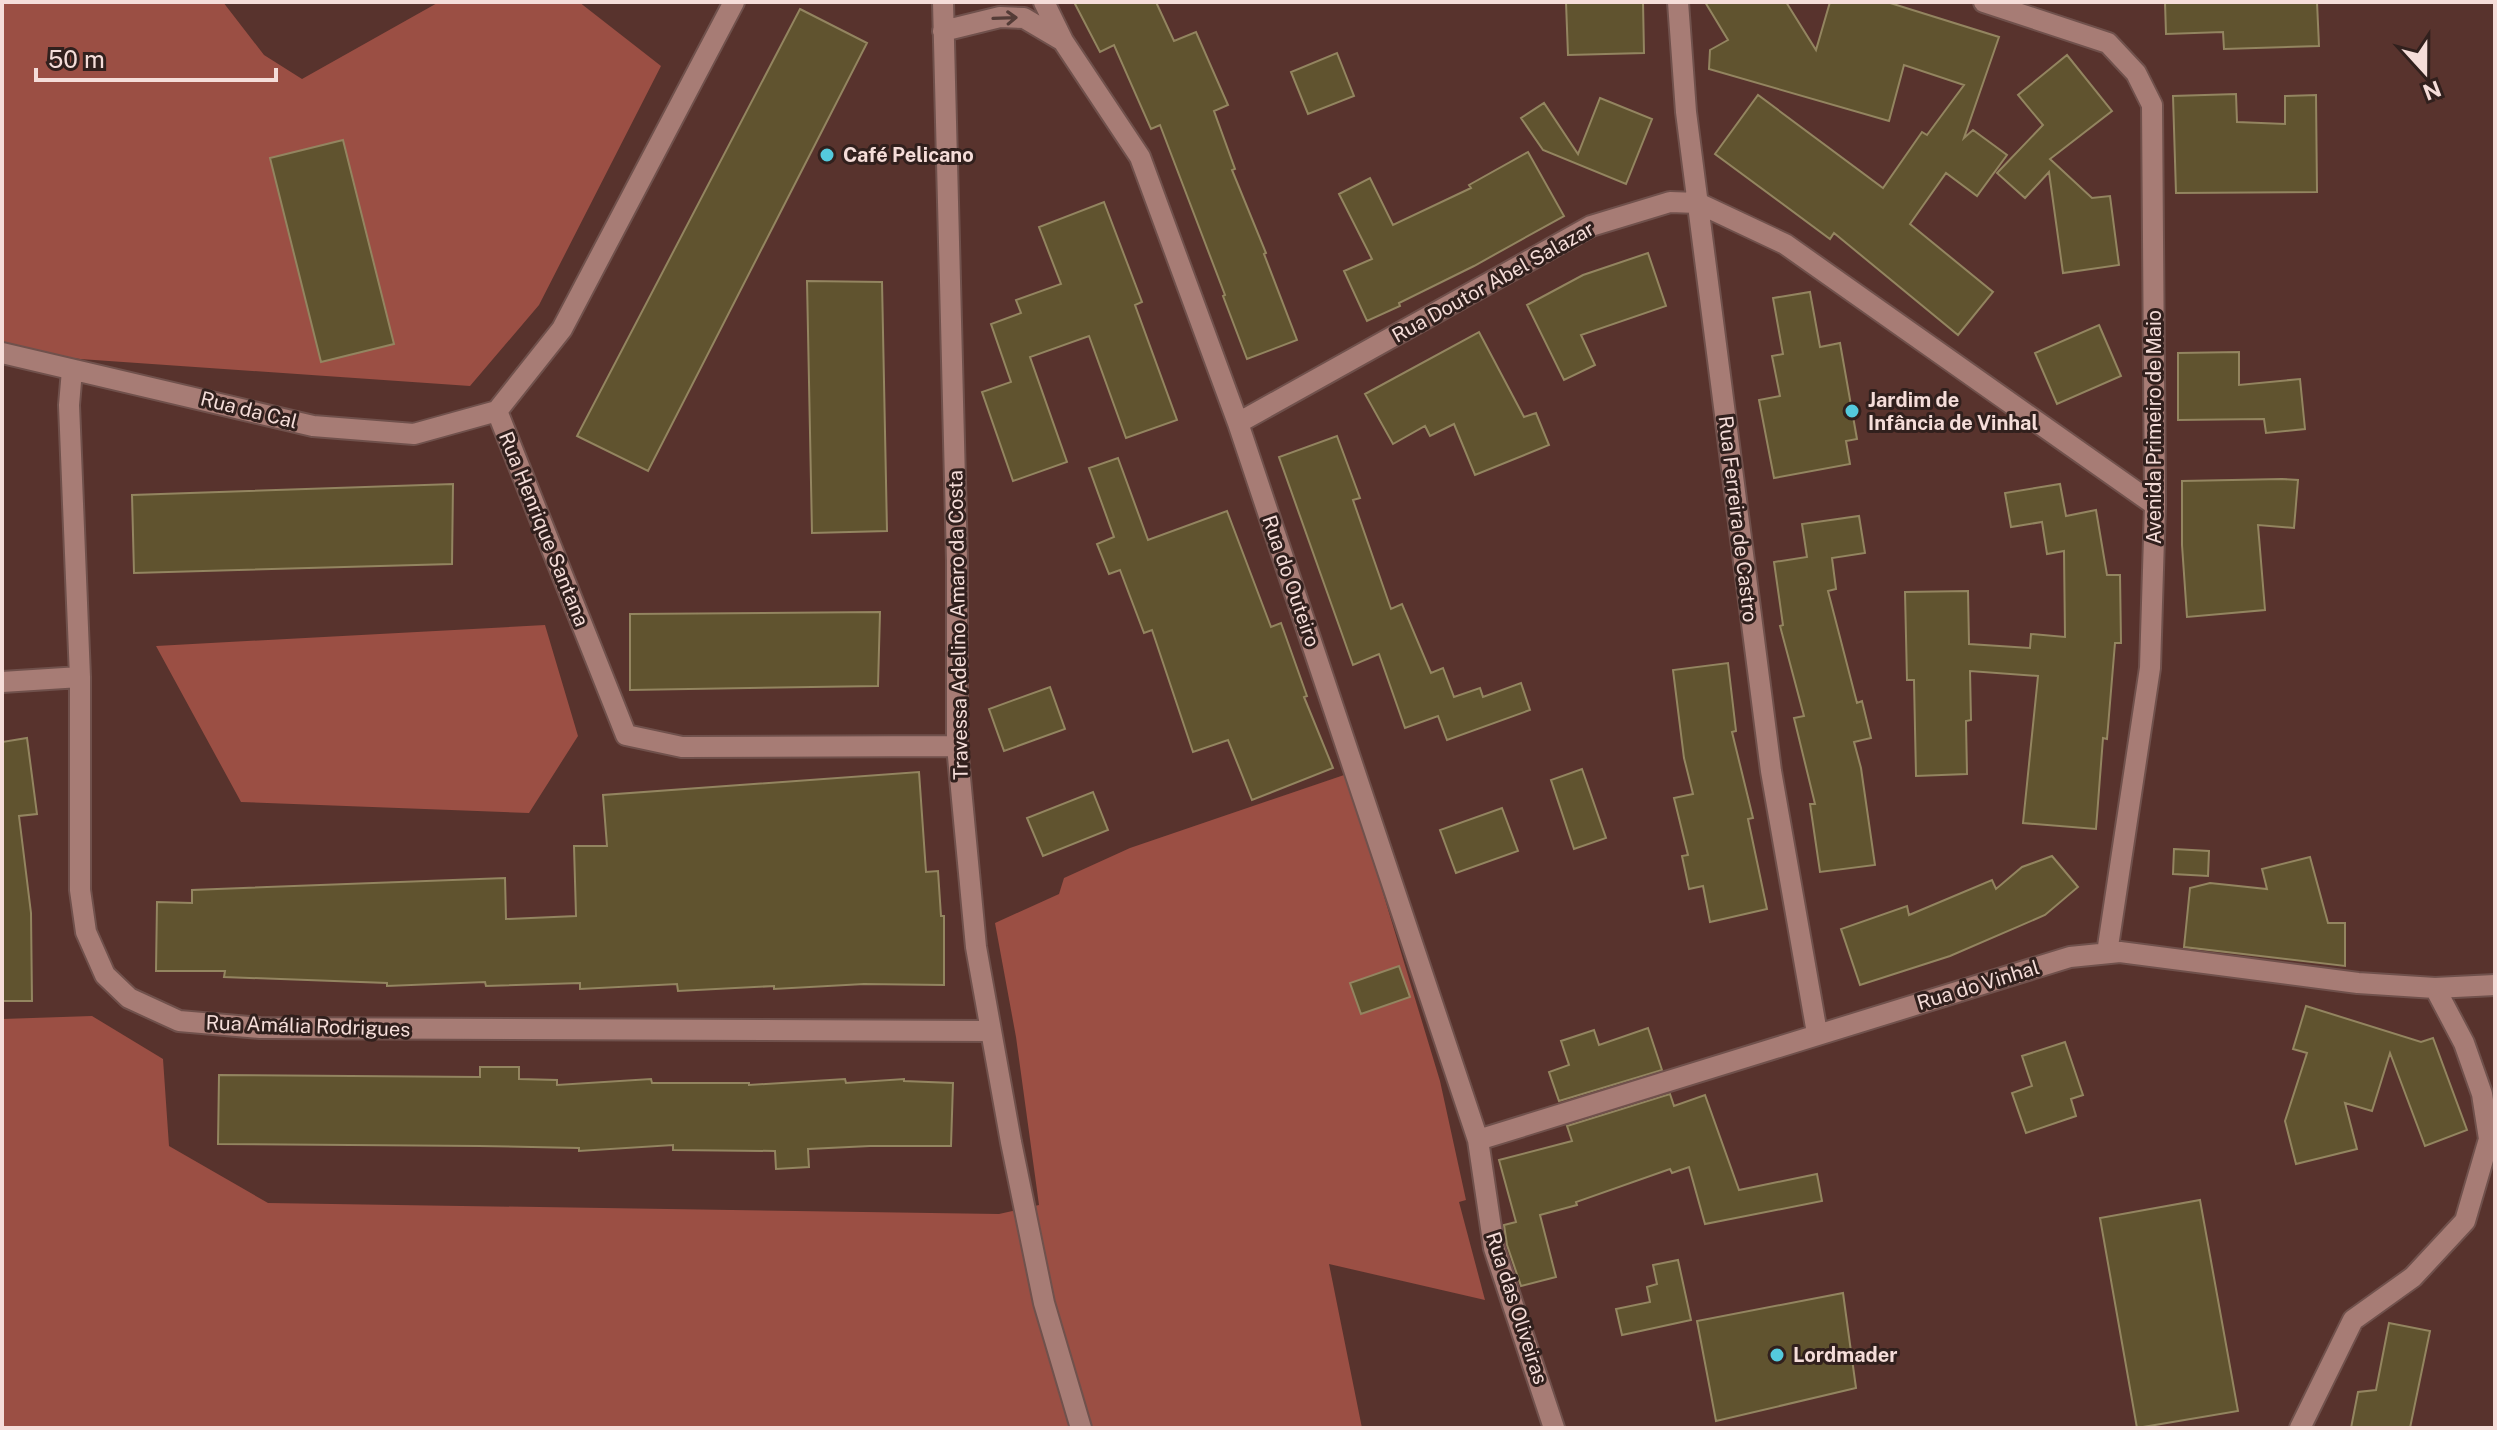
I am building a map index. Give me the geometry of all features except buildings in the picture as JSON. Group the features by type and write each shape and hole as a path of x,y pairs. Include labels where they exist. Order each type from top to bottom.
{"street":[{"name":"Rua Henrique Santana","path":"734,2 562,329 497,411 626,735 682,747 957,746"},
{"name":"Travessa Adelino Amaro da Costa","path":"943,2 957,561 957,746 976,947 1044,1303 1081,1428"},
{"name":"Rua do Outeiro","path":"1044,2 1063,41 1140,157 1238,423 1478,1140"},
{"name":"Rua Ferreira de Castro","path":"1678,2 1686,112 1771,771 1817,1033"},
{"name":"Avenida Primeiro de Maio","path":"1984,2 2108,43 2136,73 2152,105 2155,505 2150,668 2107,953"},
{"name":"Rua do Outeiro","path":"943,31 1000,17 1024,18 1063,41"},
{"name":"Rua Doutor Abel Salazar","path":"1238,423 1591,226 1670,202 1698,203 1785,244 2155,505"},
{"name":"Rua da Cal","path":"2,353 313,426 414,434 497,411"},
{"name":"Rua Amália Rodrigues","path":"72,370 69,405 80,677 80,890 86,932 105,975 129,998 179,1021 260,1028 991,1031"},
{"path":"2,682 80,677"},
{"name":"Rua do Vinhal","path":"1478,1140 2070,957 2120,952 2358,983 2435,988 2495,985"},
{"path":"2300,1428 2353,1320 2413,1277 2465,1221 2492,1140 2482,1094 2464,1043 2435,988"},
{"name":"Rua das Oliveiras","path":"1478,1140 1494,1248 1554,1428"}],"shaded area":[{"path":"2,2 223,2 264,55 302,79 439,2 579,2 661,66 539,305 470,386 80,359 2,348"},
{"path":"545,625 578,736 529,813 241,802 156,646"},
{"path":"1347,774 1440,1081 1466,1200 1459,1202 1485,1300 1329,1264 1362,1428 2,1428 2,1019 92,1016 163,1059 169,1146 268,1203 999,1214 1039,1205 1016,1037 995,923 1059,894 1064,878 1130,848"}],"place":[{"name":"Café Pelicano","path":"827,155"},
{"name":"Jardim de Infância de Vinhal","path":"1852,411"},
{"name":"Lordmader","path":"1777,1355"}]}
